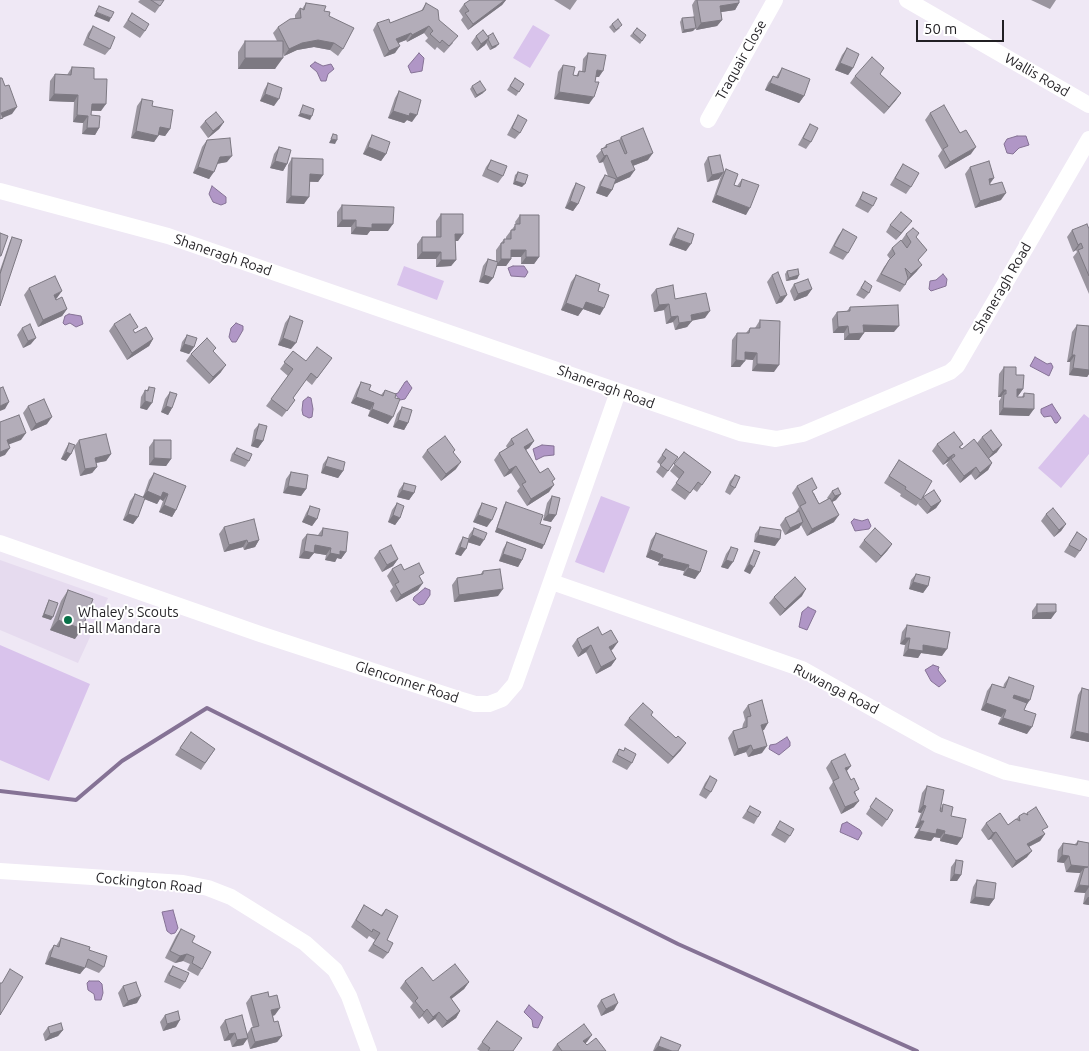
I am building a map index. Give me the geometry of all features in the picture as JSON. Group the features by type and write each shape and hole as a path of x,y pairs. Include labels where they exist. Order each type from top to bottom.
{"street":[{"name":"Traquair Close","path":"708,120 775,0"},
{"name":"Wallis Road","path":"908,0 1089,106"},
{"name":"Shaneragh Road","path":"0,191 168,236 527,358 618,392 740,433 776,438 803,434 940,378 957,366 1089,139"},
{"name":"Glenconner Road","path":"0,543 260,634 475,704 489,704 502,699 515,684 618,392"},
{"name":"Ruwanga Road","path":"552,582 802,669 938,745 1006,772 1089,788"},
{"name":"Cockington Road","path":"0,870 183,883 208,888 231,897 305,943 334,970 349,996 369,1051"}],"shaded area":[{"path":"533,25 550,35 530,68 513,58"},
{"path":"419,53 424,58 422,71 411,73 408,66"},
{"path":"315,62 323,66 331,64 334,69 328,74 326,81 321,81 317,72 310,66"},
{"path":"1026,136 1029,145 1019,148 1013,154 1007,153 1004,144 1007,139"},
{"path":"212,186 226,197 226,203 221,205 213,202 209,194"},
{"path":"404,266 444,281 437,300 397,285"},
{"path":"524,266 528,272 525,277 511,276 508,268"},
{"path":"943,274 947,279 946,286 931,291 929,289 930,281 936,280"},
{"path":"69,314 81,316 83,324 76,327 70,323 65,325 63,323 65,316"},
{"path":"236,323 243,326 243,330 236,342 232,342 229,337 231,328"},
{"path":"1035,357 1047,364 1051,363 1053,367 1049,376 1030,366"},
{"path":"407,381 412,388 405,399 400,400 395,394 398,393"},
{"path":"308,397 311,398 313,409 312,417 309,418 303,415 302,410 303,401"},
{"path":"1052,404 1061,418 1057,423 1055,423 1051,416 1044,417 1041,413 1041,409"},
{"path":"1084,414 1089,418 1089,454 1061,488 1038,468"},
{"path":"542,445 554,446 554,455 544,456 536,460 533,449"},
{"path":"601,496 630,507 604,573 575,562"},
{"path":"854,519 862,521 868,519 871,526 869,529 855,531 851,522"},
{"path":"0,560 108,598 78,663 0,630"},
{"path":"425,588 430,590 430,595 424,604 419,605 413,600 414,597"},
{"path":"808,607 816,611 807,630 799,627 802,612"},
{"path":"0,645 90,684 49,781 0,760"},
{"path":"933,665 939,667 938,670 946,681 939,687 931,681 925,670"},
{"path":"787,737 790,746 779,755 769,749 770,745 776,744"},
{"path":"847,822 862,833 858,840 840,832 842,824"},
{"path":"173,910 178,928 175,933 171,934 167,931 162,912"},
{"path":"89,981 99,981 102,984 103,993 101,1000 95,1000 94,994 88,990 87,983"},
{"path":"529,1005 543,1017 538,1028 533,1027 532,1020 524,1012"}],"building":[{"path":"151,0 164,0 160,6"},
{"path":"470,0 505,0 473,24 465,13 469,11 464,4"},
{"path":"697,0 739,0 739,3 720,6 722,20 701,23"},
{"path":"306,3 326,6 324,11 330,12 329,16 354,28 343,49 334,43 318,40 302,43 289,49 278,27 290,19 301,18 300,8 304,10"},
{"path":"426,3 438,10 439,20 458,36 449,46 442,40 440,43 430,34 433,31 429,26 412,35 411,33 396,39 400,46 389,51 377,23 389,19 390,23 423,10"},
{"path":"99,6 114,12 111,18 96,12"},
{"path":"132,13 149,24 145,31 128,20"},
{"path":"694,17 696,28 684,30 682,18"},
{"path":"618,19 622,25 616,30 612,24"},
{"path":"93,26 115,37 110,49 88,38"},
{"path":"637,28 646,35 642,41 633,33"},
{"path":"483,30 489,38 481,44 476,36"},
{"path":"493,33 499,44 492,47 488,36"},
{"path":"245,41 283,41 283,58 245,58"},
{"path":"847,48 859,54 853,68 840,63"},
{"path":"588,53 606,55 603,71 597,70 595,82 599,82 594,97 559,92 563,65 575,67 573,75 578,76 579,71 585,72"},
{"path":"872,57 884,68 880,74 901,93 889,107 855,76"},
{"path":"72,67 94,68 94,79 107,79 106,104 92,104 91,115 100,116 99,128 87,128 88,116 77,115 78,95 54,94 55,74 71,75"},
{"path":"782,68 810,79 804,96 770,83 773,76 778,78"},
{"path":"0,78 2,78 5,86 9,85 17,107 1,113 3,118 0,119"},
{"path":"515,78 524,84 519,92 510,86"},
{"path":"480,81 486,90 477,95 472,86"},
{"path":"268,83 282,88 279,99 265,94"},
{"path":"399,91 421,100 417,115 410,113 409,116 393,111"},
{"path":"142,99 153,101 152,106 173,110 170,129 160,127 158,136 136,131"},
{"path":"303,105 314,109 312,116 300,113"},
{"path":"944,105 960,133 966,130 976,147 950,162 943,149 948,146 930,113"},
{"path":"216,112 224,122 213,131 205,121"},
{"path":"518,115 527,120 520,133 512,128"},
{"path":"810,124 818,128 811,142 803,138"},
{"path":"643,128 653,153 631,161 635,170 617,178 607,155 604,156 601,149 619,140 625,154 627,153 621,137"},
{"path":"333,134 337,135 337,140 331,139"},
{"path":"372,135 390,142 386,154 368,147"},
{"path":"230,138 232,156 220,157 214,172 198,167 207,140"},
{"path":"279,147 291,150 287,164 275,161"},
{"path":"720,155 724,172 712,175 708,157"},
{"path":"292,158 323,159 323,175 310,174 309,197 291,196"},
{"path":"491,160 507,166 503,176 487,169"},
{"path":"989,161 994,178 989,179 990,185 1002,182 1006,193 980,201 970,167"},
{"path":"903,164 919,173 911,187 895,178"},
{"path":"726,169 738,174 734,185 740,187 742,179 759,185 750,208 716,195"},
{"path":"518,172 528,175 525,184 515,181"},
{"path":"605,175 616,179 612,190 600,186"},
{"path":"576,183 585,187 578,204 570,201"},
{"path":"863,192 877,198 873,206 860,199"},
{"path":"342,205 394,207 393,224 372,224 372,228 356,227 356,220 342,220"},
{"path":"901,212 912,221 901,233 890,225"},
{"path":"441,214 463,214 463,234 455,234 456,260 441,260 441,252 422,252 422,237 441,237"},
{"path":"520,215 539,215 539,257 526,257 526,250 511,250 511,259 501,259 501,243 504,243 504,239 511,239 511,230 515,230 515,224 520,224"},
{"path":"1087,224 1089,229 1089,276 1078,250 1083,248 1081,243 1078,245 1072,230"},
{"path":"678,228 694,234 691,244 674,238"},
{"path":"913,228 919,233 916,237 927,250 918,260 922,265 911,274 905,268 908,278 905,285 881,274 895,254 892,248 901,240 907,248 911,242 906,234"},
{"path":"843,229 857,237 848,253 834,246"},
{"path":"0,233 8,236 1,256 0,256"},
{"path":"12,237 22,240 0,306 0,274"},
{"path":"488,259 498,262 493,278 484,275"},
{"path":"798,269 799,275 789,278 787,271"},
{"path":"778,272 787,295 780,297 772,275"},
{"path":"576,275 600,284 598,291 609,295 604,308 586,302 583,309 566,303"},
{"path":"55,276 62,291 54,295 56,300 62,297 67,309 43,320 29,288"},
{"path":"808,279 812,289 798,294 794,284"},
{"path":"865,281 872,286 869,293 861,288"},
{"path":"673,285 675,299 706,293 710,311 691,315 692,321 679,323 678,316 671,317 669,304 659,305 656,289"},
{"path":"898,305 899,326 863,325 864,333 849,334 848,326 838,327 837,312 850,311 850,307"},
{"path":"130,314 138,327 133,330 135,333 146,327 153,339 132,353 114,324"},
{"path":"290,316 303,321 296,343 283,338"},
{"path":"760,320 780,321 779,365 757,364 757,353 745,352 745,361 736,360 737,333 749,333 750,328 760,328"},
{"path":"30,324 36,338 28,341 22,328"},
{"path":"1077,325 1089,326 1089,370 1073,368 1075,355 1072,355"},
{"path":"187,335 197,338 194,347 184,344"},
{"path":"207,338 216,348 213,351 226,365 213,377 191,354"},
{"path":"317,347 332,358 317,378 311,373 293,398 295,400 287,411 271,399 293,369 284,362 293,351 306,361"},
{"path":"1004,367 1016,367 1016,375 1024,375 1023,389 1017,389 1017,397 1024,397 1024,393 1034,394 1034,409 1003,408 1004,394 1006,394 1006,390 1003,390"},
{"path":"361,382 371,385 369,390 383,396 385,390 396,394 395,398 400,399 393,417 372,409 374,403 356,397"},
{"path":"3,387 9,402 0,406 0,388"},
{"path":"149,387 155,388 152,403 145,401 145,390 148,391"},
{"path":"170,392 177,394 172,408 166,406"},
{"path":"44,399 52,417 36,424 28,406"},
{"path":"402,407 412,410 408,423 398,420"},
{"path":"19,415 26,433 7,440 10,448 0,452 0,422"},
{"path":"259,424 267,426 263,441 255,439"},
{"path":"527,429 534,441 524,447 540,473 548,468 555,479 552,481 554,485 531,499 522,484 526,482 516,466 509,470 499,453 514,444 511,439"},
{"path":"991,430 1002,445 993,452 982,437"},
{"path":"954,432 963,444 959,447 962,449 974,439 992,463 980,473 976,467 964,476 951,459 955,456 954,454 948,458 937,444"},
{"path":"106,434 111,454 95,458 97,467 85,469 79,440"},
{"path":"445,436 455,450 453,452 461,462 446,474 427,450"},
{"path":"154,440 171,440 171,459 154,458"},
{"path":"69,443 75,445 71,454 66,452"},
{"path":"237,448 252,454 249,461 234,454"},
{"path":"666,449 678,457 668,471 660,465 666,458 662,455"},
{"path":"684,452 711,472 702,485 698,482 690,493 676,483 684,472 674,464"},
{"path":"328,457 345,462 343,471 325,466"},
{"path":"899,460 932,481 921,500 889,476"},
{"path":"291,472 308,475 306,489 288,486"},
{"path":"154,473 186,486 176,510 164,505 168,494 163,492 161,497 147,491"},
{"path":"735,475 740,477 735,488 730,485"},
{"path":"812,478 817,488 812,491 819,504 830,498 839,515 812,529 800,506 806,503 797,486"},
{"path":"404,483 416,486 414,493 402,490"},
{"path":"838,488 841,494 835,496 832,491"},
{"path":"934,490 941,501 931,507 923,497"},
{"path":"135,494 145,498 138,517 128,514"},
{"path":"552,496 560,498 556,515 548,514"},
{"path":"506,502 543,515 540,524 551,527 544,545 497,528"},
{"path":"397,503 404,506 400,518 393,515"},
{"path":"482,503 497,508 492,520 478,515"},
{"path":"310,506 320,509 317,519 307,515"},
{"path":"1053,508 1066,524 1059,530 1046,514"},
{"path":"799,511 803,522 790,528 785,518"},
{"path":"254,519 259,540 248,543 247,540 229,545 224,527"},
{"path":"760,527 781,530 780,539 758,535"},
{"path":"323,528 348,532 346,552 340,551 340,555 330,553 331,548 315,545 314,553 304,551 307,534 322,536"},
{"path":"474,528 487,533 484,540 472,535"},
{"path":"875,528 892,544 881,556 864,540"},
{"path":"1077,532 1087,539 1080,551 1069,545"},
{"path":"656,533 707,551 700,572 688,568 689,565 662,558 663,555 650,550"},
{"path":"463,537 469,539 466,549 460,547"},
{"path":"507,542 526,549 522,560 503,554"},
{"path":"391,545 398,559 387,565 379,551"},
{"path":"731,547 738,549 733,562 726,560"},
{"path":"754,550 760,552 754,567 749,564"},
{"path":"419,563 424,573 419,576 423,583 401,595 395,584 399,582 392,569 401,564 404,570"},
{"path":"500,569 503,589 459,595 457,578 483,574 483,571"},
{"path":"916,574 930,577 928,586 913,582"},
{"path":"795,577 806,589 785,609 774,597"},
{"path":"68,590 93,599 82,629 58,620"},
{"path":"49,600 58,603 53,617 44,614"},
{"path":"1037,604 1056,604 1056,612 1037,613"},
{"path":"907,625 950,632 947,649 923,645 923,651 908,649 910,638 905,638"},
{"path":"598,627 602,635 611,630 618,642 609,647 616,659 601,667 591,645 582,650 577,639"},
{"path":"1009,677 1034,686 1030,700 1014,695 1013,698 1027,703 1024,710 1036,714 1032,727 1003,718 1006,710 986,703 992,684 1005,688"},
{"path":"1082,688 1089,690 1089,734 1075,731"},
{"path":"762,700 768,723 761,725 767,746 753,750 751,745 738,749 733,731 747,727 747,717 751,716 748,705"},
{"path":"643,703 653,712 651,715 676,738 678,736 686,743 673,757 629,718"},
{"path":"191,732 215,749 205,763 180,748"},
{"path":"625,748 636,754 632,763 617,755 619,749 624,751"},
{"path":"845,754 851,766 845,768 851,780 854,778 859,789 854,792 859,801 845,807 833,781 839,778 831,761"},
{"path":"710,776 717,780 711,792 704,788"},
{"path":"927,786 944,790 940,811 942,812 943,804 953,807 951,816 966,819 962,838 944,834 945,831 937,829 936,834 919,831 924,821 920,821 926,806 923,805"},
{"path":"876,798 893,810 887,820 870,807"},
{"path":"750,806 761,812 758,817 747,811"},
{"path":"1036,807 1048,827 1042,830 1045,834 1027,844 1032,851 1016,861 996,832 993,833 986,823 1000,813 1008,825 1016,819 1020,821 1019,816 1024,813 1028,815 1027,813"},
{"path":"780,821 794,829 790,836 776,828"},
{"path":"1078,841 1089,843 1089,886 1079,885 1084,868 1088,867 1071,865 1069,856 1062,855 1063,843 1077,845"},
{"path":"956,860 963,861 961,875 954,874"},
{"path":"977,880 996,883 994,899 975,897"},
{"path":"364,905 382,916 386,909 398,916 387,940 393,943 388,953 373,944 380,933 373,929 372,932 356,920"},
{"path":"181,929 195,936 192,942 211,952 202,969 192,963 194,957 187,954 180,956 170,951"},
{"path":"61,938 90,947 89,950 107,956 104,967 88,959 85,968 50,957 54,945 59,947"},
{"path":"455,964 469,982 450,997 460,1011 447,1021 439,1012 433,1017 427,1009 424,1012 415,1001 418,998 405,981 422,967 433,981"},
{"path":"173,966 189,973 185,982 169,975"},
{"path":"10,969 23,977 0,1015 0,983 2,983"},
{"path":"136,982 141,996 128,1001 123,986"},
{"path":"268,992 269,997 277,995 280,1008 271,1010 274,1022 278,1021 282,1036 255,1042 251,1028 259,1026 251,996"},
{"path":"614,994 618,1003 606,1009 601,1000"},
{"path":"178,1011 180,1020 167,1024 165,1015"},
{"path":"242,1015 248,1038 237,1040 235,1033 229,1034 225,1020"},
{"path":"497,1021 522,1038 513,1051 488,1051 490,1048 482,1042"},
{"path":"61,1023 63,1030 50,1034 48,1027"},
{"path":"584,1024 592,1035 583,1041 587,1045 596,1038 606,1051 562,1051 557,1044"},
{"path":"661,1037 681,1045 678,1051 658,1046"}],"waterway":[{"path":"0,791 76,800 122,761 207,708 678,944 917,1051"}],"place":[{"name":"Whaley's Scouts Hall Mandara","path":"68,620"}]}
